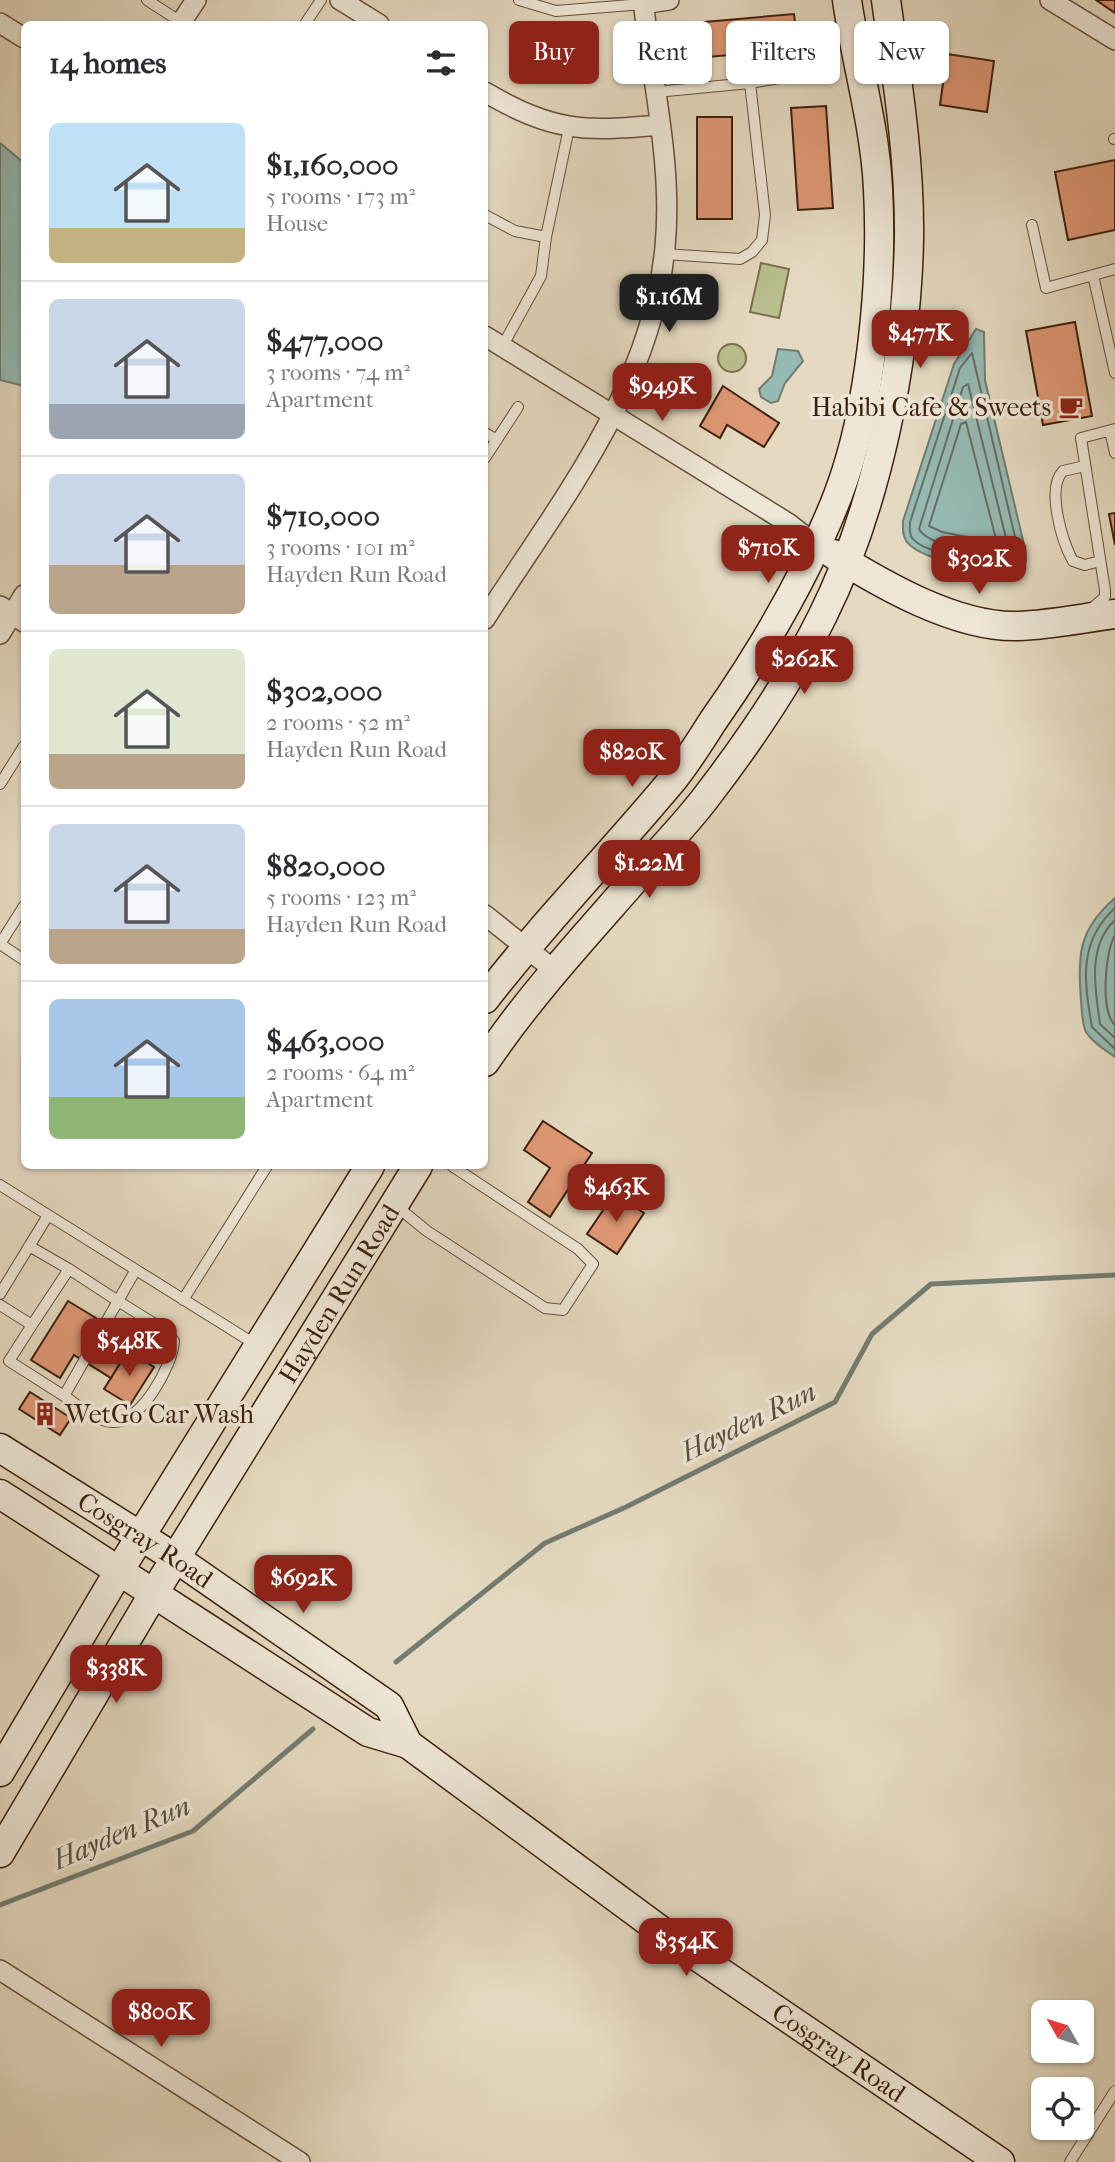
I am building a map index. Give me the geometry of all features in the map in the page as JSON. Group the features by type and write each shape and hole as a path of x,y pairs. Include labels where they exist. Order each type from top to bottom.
{"main road":[{"path":"488,995 526,947 677,775 743,678 789,599 839,494 861,411 874,314 880,240 877,164 848,0"},
{"path":"488,1058 554,970 706,797 782,686 823,616 846,563 868,502 888,412 904,316 909,238 907,164 886,0"},
{"path":"815,544 923,603 976,621 1017,626 1115,614"},
{"name":"Hayden Run Road","path":"0,1772 119,1571 368,1169"},
{"name":"Hayden Run Road","path":"0,1853 154,1593 416,1169"},
{"name":"Cosgray Road","path":"0,1448 177,1559 389,1706 408,1744"},
{"name":"Cosgray Road","path":"0,1494 368,1732 408,1744 680,1944 1000,2162"}],"street":[{"path":"182,21 195,0"},
{"path":"340,0 374,21"},
{"path":"488,614 614,415 635,370 651,325 664,254 665,156 643,2 669,0"},
{"path":"1050,0 1115,40"},
{"path":"0,23 21,36"},
{"path":"488,94 541,120 569,128 613,129 660,125"},
{"path":"488,338 788,523 815,544"},
{"path":"0,634 12,614"},
{"path":"488,917 554,970"},
{"path":"0,1970 300,2162"}],"lane":[{"path":"147,0 178,21"},
{"path":"307,21 321,0"},
{"path":"519,0 556,11 643,2"},
{"path":"656,92 740,84"},
{"path":"664,254 740,259 752,252 762,240 765,215 750,84"},
{"path":"502,347 541,276 546,237 569,128"},
{"path":"488,217 515,231 546,237"},
{"path":"1032,225 1046,288 1115,269"},
{"path":"1093,275 1115,373"},
{"path":"488,453 518,407"},
{"path":"1082,618 1105,597 1081,438 1112,430 1115,453"},
{"path":"488,435 496,440"},
{"path":"1085,466 1063,471 1055,483 1060,528 1073,561 1085,565 1100,561"},
{"path":"0,785 21,751"},
{"path":"21,911 0,944 21,958"},
{"path":"183,1300 265,1169"},
{"path":"394,1205 427,1231 545,1308 563,1310 593,1264 578,1249 457,1169"},
{"path":"0,1185 47,1217 259,1347"},
{"path":"0,1294 47,1217"},
{"path":"29,1246 68,1269 166,1331 174,1341 172,1361 147,1398 125,1421 102,1420 9,1361 68,1269"},
{"path":"64,1396 135,1271"},
{"path":"0,1305 32,1325"},
{"path":"1070,2162 1115,2091"}],"green space":[{"path":"761,263 789,269 779,318 750,312"},
{"path":"732,344 742,348 746,358 742,368 732,372 722,368 718,358 722,348"}],"water":[{"path":"0,143 21,160 21,385 0,380"},
{"path":"976,329 984,332 985,380 1026,553 1026,562 1016,567 984,568 946,561 915,549 904,535 903,521 954,364"},
{"path":"778,349 798,351 803,361 785,383 778,401 771,403 761,397 759,389 772,376"},
{"path":"1115,898 1115,1057 1086,1032 1082,1017 1080,970 1087,932 1103,909"}],"building":[{"path":"1096,0 1115,0 1115,13"},
{"path":"794,14 795,21 726,21 726,55 712,57 712,21"},
{"path":"949,54 994,61 987,112 940,105 943,84 949,84"},
{"path":"826,106 833,208 798,210 791,108"},
{"path":"697,117 732,117 732,219 697,219"},
{"path":"1115,160 1115,230 1068,240 1055,172"},
{"path":"1075,322 1092,416 1043,425 1026,331"},
{"path":"723,386 779,423 764,447 727,425 720,438 700,426"},
{"path":"1115,513 1115,545 1109,514"},
{"path":"543,1121 592,1153 550,1217 528,1202 550,1168 524,1150"},
{"path":"614,1194 644,1213 617,1254 587,1234"},
{"path":"68,1301 96,1318 83,1340 120,1363 111,1378 74,1355 60,1378 31,1360"},
{"path":"128,1351 154,1367 130,1405 104,1389"},
{"name":"WetGo Car Wash","path":"30,1392 71,1418 60,1435 19,1409"}],"waterway":[{"name":"Hayden Run","path":"396,1662 545,1543 626,1507 835,1402 872,1334 931,1284 1115,1275"},
{"name":"Hayden Run","path":"0,1905 193,1831 313,1729"}],"place":[{"name":"Habibi Cafe & Sweets","path":"1071,407"},
{"name":"WetGo Car Wash","path":"45,1414"}]}
